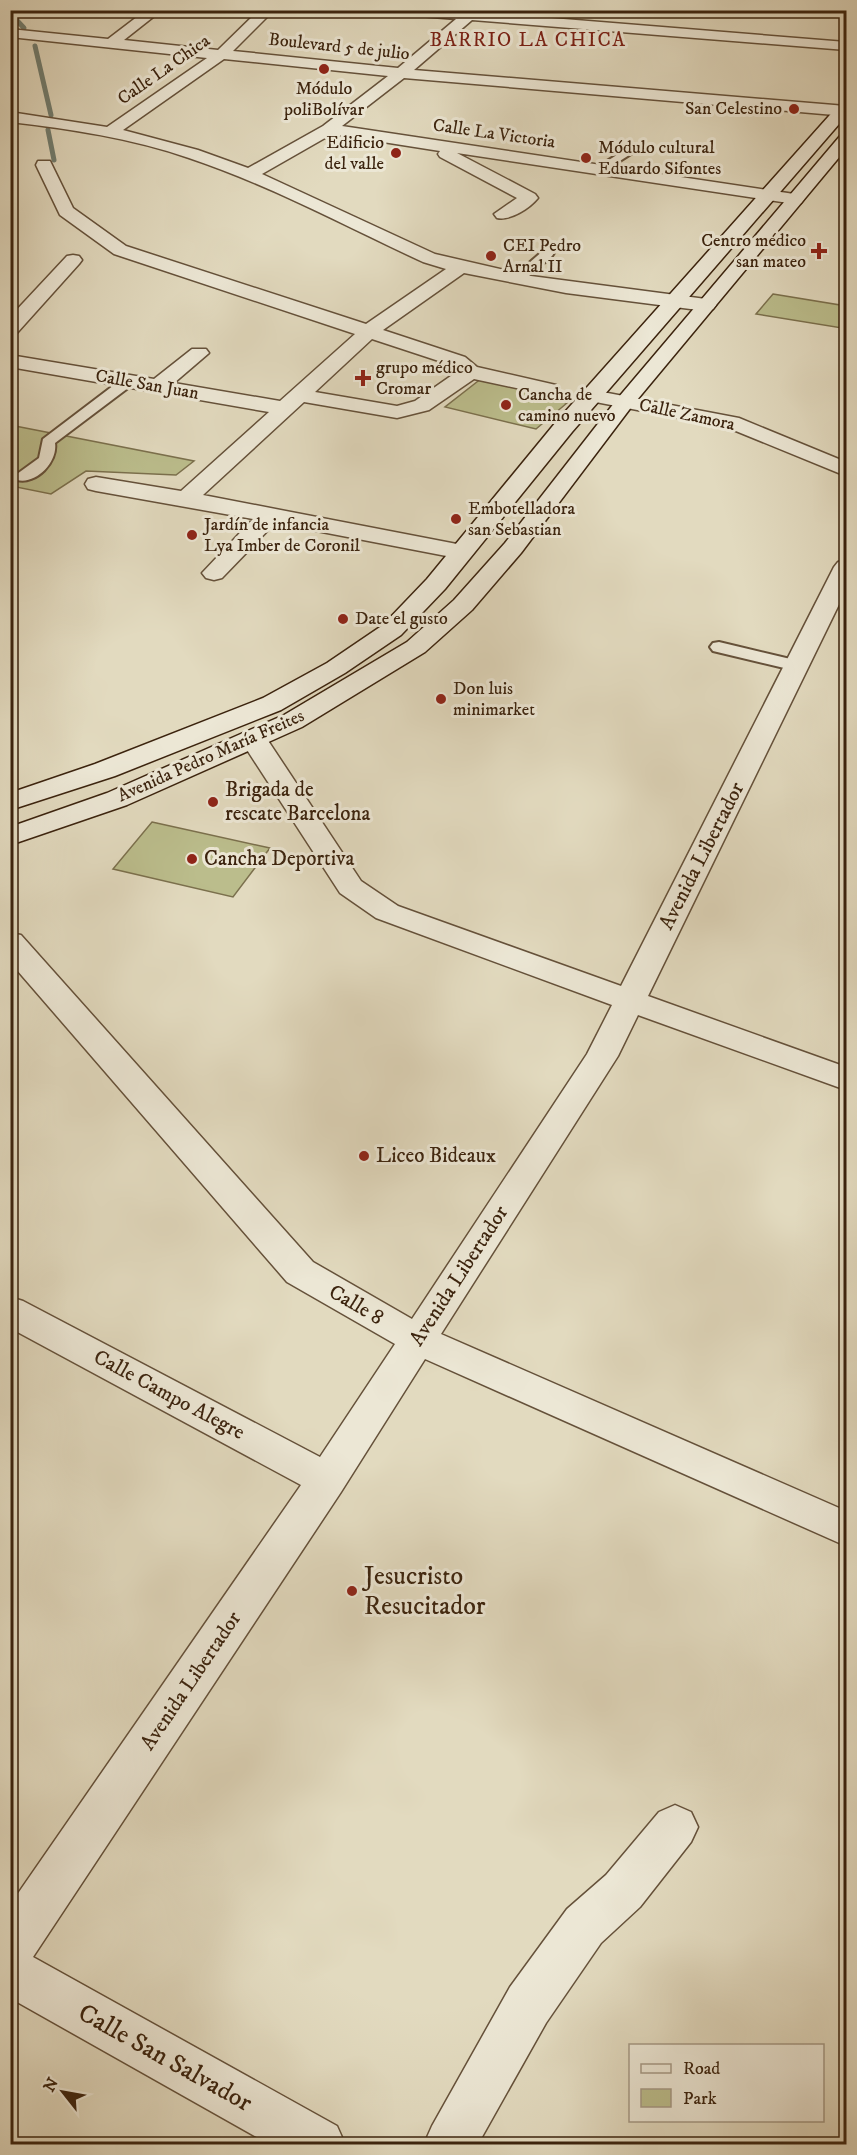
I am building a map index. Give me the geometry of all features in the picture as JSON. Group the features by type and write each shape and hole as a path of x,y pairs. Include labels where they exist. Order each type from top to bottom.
{"street":[{"path":"111,43 155,10"},
{"name":"Calle La Chica","path":"108,133 222,54 267,10"},
{"path":"394,10 467,17 541,16 727,37 846,46"},
{"path":"249,175 329,129 467,17"},
{"path":"727,37 742,20"},
{"name":"Boulevard 5 de julio","path":"10,33 400,73 845,110"},
{"path":"124,33 235,42"},
{"name":"Avenida Pedro María Freites","path":"10,802 105,770 272,704 336,668 392,630 436,584 592,396 768,194 845,110"},
{"path":"10,117 45,120 185,152 249,175 429,258 459,268 518,279 706,305"},
{"name":"Calle La Victoria","path":"329,129 795,199"},
{"name":"Avenida Pedro María Freites","path":"10,837 117,799 293,722 416,646 463,605 513,548 626,402 846,139"},
{"path":"429,144 529,198 503,214"},
{"path":"44,165 66,211 120,250 458,361 470,372 549,389"},
{"path":"10,329 73,260"},
{"path":"186,499 368,332 459,268"},
{"path":"157,387 199,353"},
{"name":"Calle San Juan","path":"10,361 157,387 397,412 422,406 470,372"},
{"name":"Calle Zamora","path":"592,396 732,422 846,470"},
{"path":"96,484 462,552"},
{"path":"214,573 269,516"},
{"name":"Avenida Libertador","path":"10,1948 327,1480 602,1056 846,568"},
{"path":"253,739 350,887 387,912 846,1079"},
{"name":"Calle 8","path":"10,942 300,1272 418,1340 846,1529"},
{"name":"Calle Campo Alegre","path":"10,1311 327,1480"},
{"path":"450,2145 528,2005 584,1926 623,1891 675,1827"},
{"name":"Calle San Salvador","path":"10,1971 320,2145"}],"lane":[{"path":"600,169 630,150"},
{"path":"518,279 548,253"},
{"path":"22,477 35,470 45,459 49,452 48,442 127,382"},
{"path":"719,647 797,666"}],"green space":[{"path":"773,294 846,306 846,323 842,328 756,314"},
{"name":"Cancha de camino nuevo","path":"482,378 534,390 530,394 567,403 536,429 445,407"},
{"path":"10,425 194,461 176,475 86,471 51,494 11,486"},
{"name":"Cancha Deportiva","path":"152,822 270,848 233,897 113,869"}],"waterway":[{"path":"10,13 24,28"},
{"path":"35,46 51,115"},
{"path":"48,130 54,160"}],"place":[{"name":"Módulo poliBolívar","path":"324,69"},
{"name":"San Celestino","path":"794,109"},
{"name":"Edificio del valle","path":"396,153"},
{"name":"Módulo cultural Eduardo Sifontes","path":"586,158"},
{"name":"Centro médico san mateo","path":"819,251"},
{"name":"CEI Pedro Arnal II","path":"491,256"},
{"name":"grupo médico Cromar","path":"363,378"},
{"name":"Cancha de camino nuevo","path":"506,405"},
{"name":"Embotelladora san Sebastian","path":"456,519"},
{"name":"Jardín de infancia Lya Imber de Coronil","path":"192,535"},
{"name":"Date el gusto","path":"343,619"},
{"name":"Don luis minimarket","path":"441,699"},
{"name":"Brigada de rescate Barcelona","path":"213,802"},
{"name":"Cancha Deportiva","path":"192,859"},
{"name":"Liceo Bideaux","path":"364,1156"},
{"name":"Jesucristo Resucitador","path":"352,1591"}],"district":[{"name":"BARRIO LA CHICA","path":"528,40"}]}
